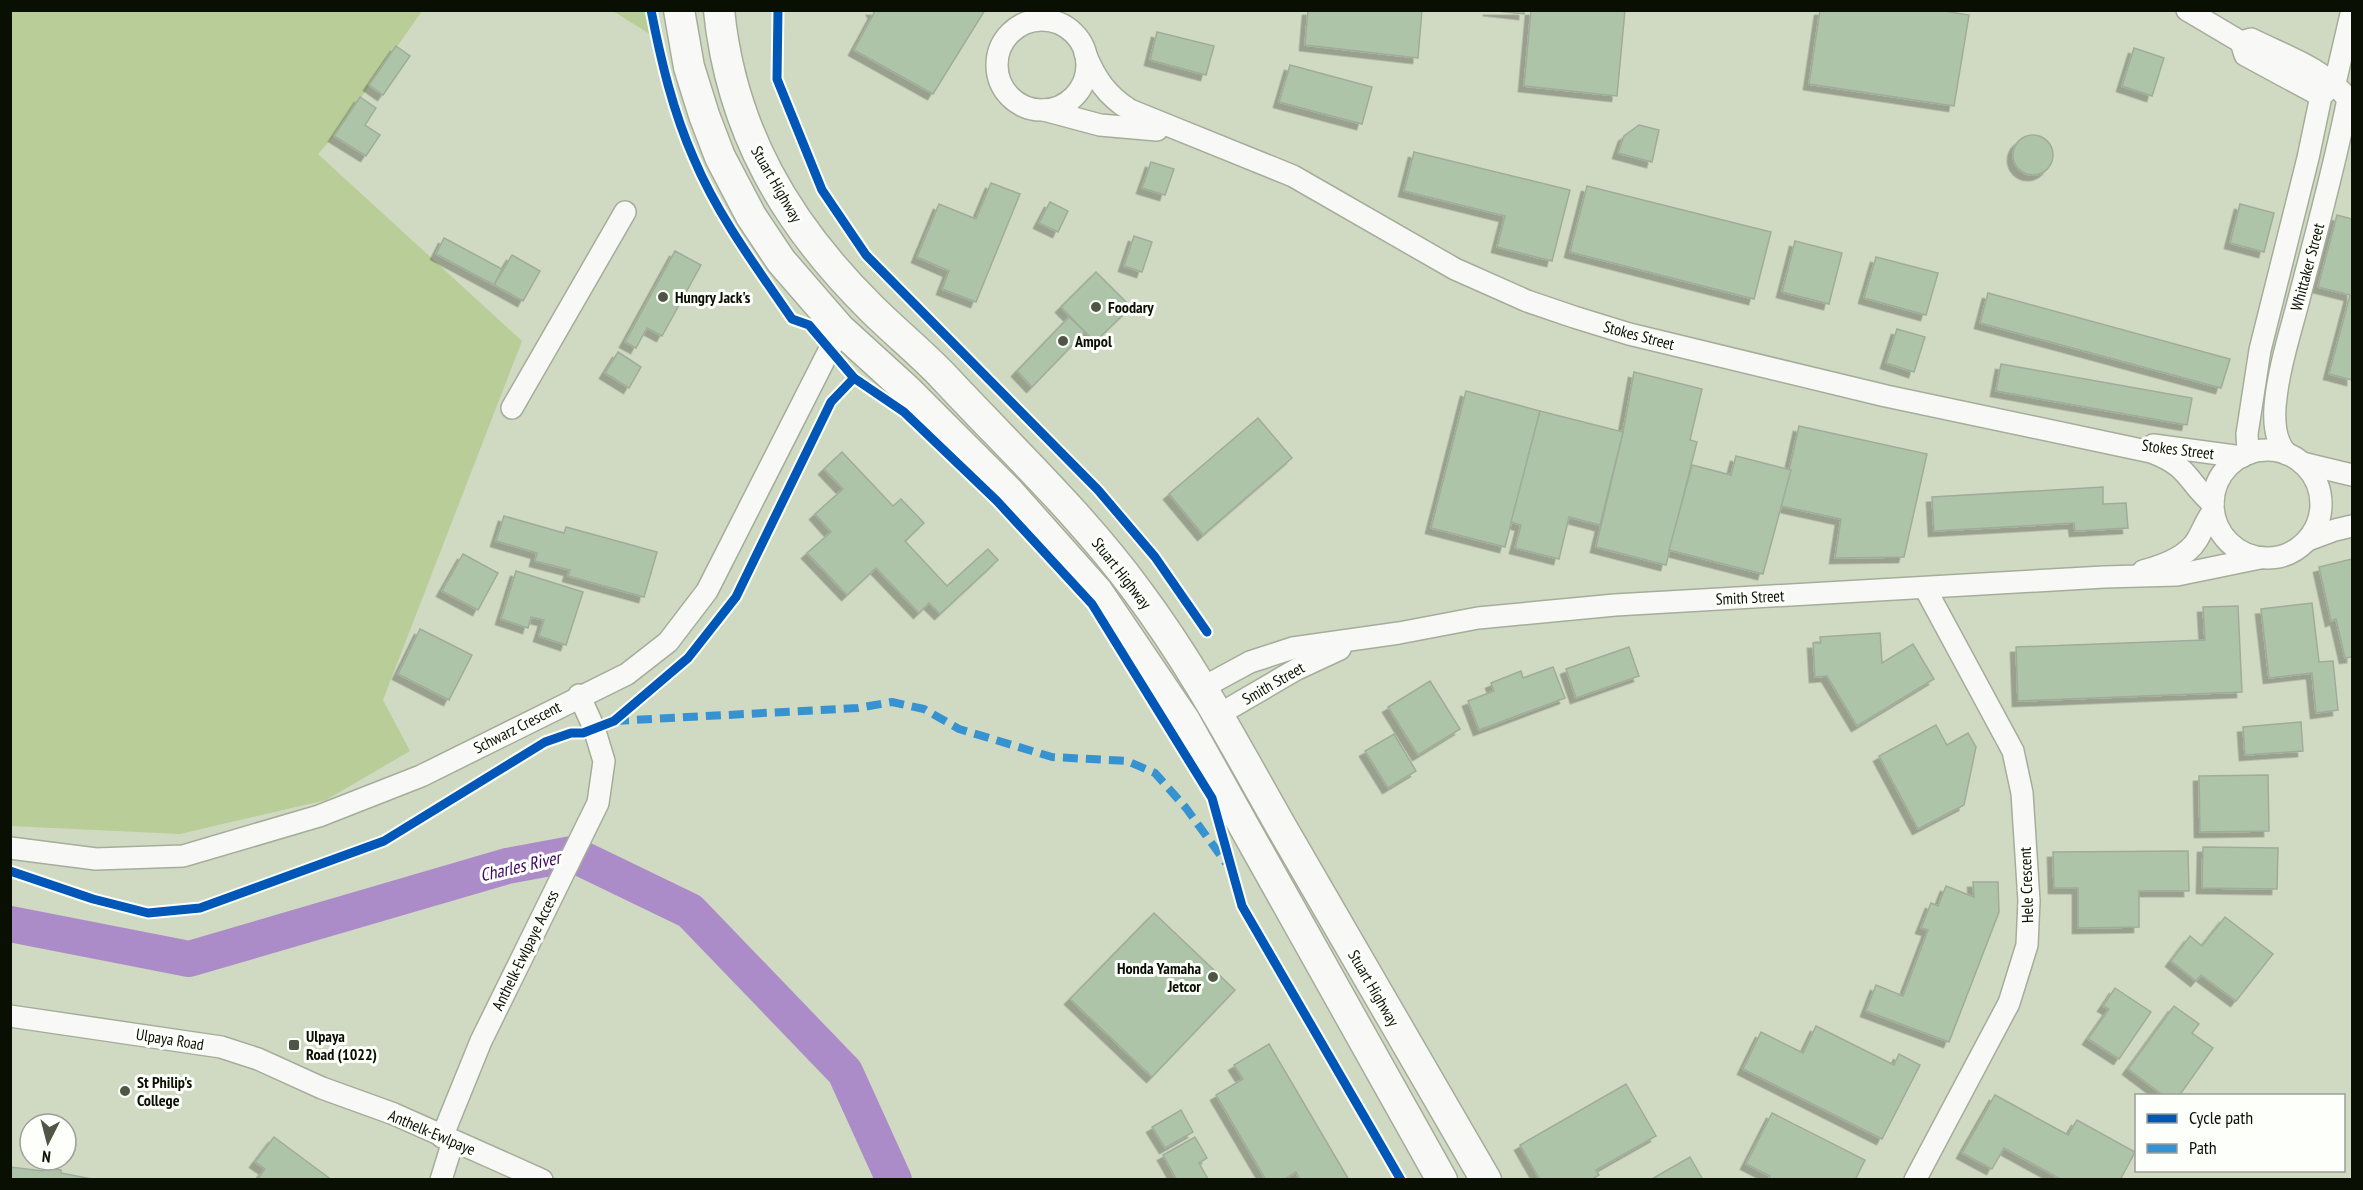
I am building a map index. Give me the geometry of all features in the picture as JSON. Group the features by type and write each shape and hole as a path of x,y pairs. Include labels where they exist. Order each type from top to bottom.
{"highway":[{"name":"Stuart Highway","path":"679,10 695,87 720,157 735,188 782,261 840,329 907,390 1049,535 1097,591 1191,732 1442,1179"},
{"name":"Stuart Highway","path":"719,10 729,74 744,125 787,209 821,253 868,305 1033,468 1102,546 1157,619 1202,688 1486,1179"},
{"path":"840,329 868,305"},
{"path":"1175,706 1202,688"},
{"path":"1191,732 1218,716"}],"street":[{"path":"1035,10 1006,38 998,54 997,70 1000,82 1013,100 1033,110 1044,110 1100,125 1134,126 1196,138"},
{"path":"1044,110 1064,104 1081,87 1086,75 1084,49 1071,10"},
{"path":"2187,10 2241,42 2245,55 2328,89"},
{"name":"Whittaker Street","path":"2245,455 2260,350 2310,148 2352,10"},
{"path":"1013,30 1032,21 1053,21 1076,35 1099,82 1117,102 1143,117 1196,138"},
{"name":"Whittaker Street","path":"2295,458 2281,448 2277,434 2275,406 2286,350 2345,156 2348,99 2328,89"},
{"name":"Stokes Street","path":"1196,138 1266,164 1303,181 1407,244 1455,269 1527,301 1629,334 1886,396 2114,442 2151,452 2178,464 2189,474 2199,493 2213,507"},
{"path":"2310,148 2345,156"},
{"path":"512,408 625,212"},
{"name":"Schwarz Crescent","path":"10,848 96,859 183,856 319,816 421,776 579,695 627,674 668,642 689,617 722,563 840,329"},
{"name":"Stokes Street","path":"2114,442 2245,455"},
{"path":"2352,475 2266,450 2245,455 2224,471 2214,493 2213,507 2217,525 2229,542 2246,554 2260,558 2286,555 2308,540 2352,526"},
{"path":"2295,458 2314,476 2321,501 2317,526 2308,540"},
{"name":"Smith Street","path":"2104,577 2153,568 2178,557 2196,543 2202,526 2213,507"},
{"name":"Smith Street","path":"1202,688 1232,670 1293,648 1399,633 1478,618 1544,610 2104,577 2177,576 2260,558"},
{"name":"Hele Crescent","path":"1915,1179 2009,1003 2027,945 2030,901 2022,793 2013,751 1925,588"},
{"name":"Smith Street","path":"1218,716 1317,658 1399,633"},
{"name":"Anthelk-Ewlpaye Access","path":"441,1179 447,1139 481,1041 598,803 604,760 594,728 579,695"},
{"name":"Ulpaya Road","path":"10,1016 221,1047 258,1059 322,1088"},
{"name":"Anthelk-Ewlpaye","path":"322,1088 394,1114 542,1179"}],"green space":[{"path":"10,11 422,11 334,136 318,154 522,341 383,700 410,751 326,800 180,834 11,826"},
{"path":"613,11 656,11 659,40"}],"building":[{"path":"872,10 985,10 933,94 854,50 874,13"},
{"path":"1308,10 1422,10 1418,58 1305,45"},
{"path":"1488,10 1524,10 1524,14"},
{"path":"1531,10 1625,10 1617,96 1524,86"},
{"path":"1820,10 1938,10 1969,15 1954,106 1809,84"},
{"path":"1157,32 1214,46 1206,75 1150,60"},
{"path":"396,46 410,56 383,95 369,85"},
{"path":"2134,48 2164,58 2152,96 2122,86"},
{"path":"1290,65 1372,87 1362,124 1279,102"},
{"path":"360,97 376,108 365,125 380,135 366,156 334,136"},
{"path":"1639,125 1659,130 1652,162 1618,153 1624,136"},
{"path":"2033,135 2041,136 2047,141 2052,147 2052,163 2047,169 2041,174 2033,175 2025,174 2019,169 2014,163 2013,155 2014,147 2019,141 2025,136"},
{"path":"1414,152 1570,190 1552,261 1497,247 1505,216 1404,191"},
{"path":"1151,162 1174,169 1165,195 1142,188"},
{"path":"991,183 1020,194 976,302 942,289 949,271 917,257 939,204 976,219"},
{"path":"1587,186 1771,232 1754,299 1570,252"},
{"path":"1050,202 1068,211 1058,232 1039,223"},
{"path":"2240,204 2274,213 2264,252 2230,243"},
{"path":"2337,215 2352,219 2352,380 2329,374 2350,295 2318,287"},
{"path":"1134,236 1152,242 1142,272 1124,266"},
{"path":"444,238 502,269 494,285 436,254"},
{"path":"1795,241 1842,253 1829,304 1782,292"},
{"path":"675,251 701,265 662,336 647,328 636,348 625,342"},
{"path":"512,255 540,271 523,301 494,285"},
{"path":"1876,257 1938,273 1926,315 1864,298"},
{"name":"Foodary","path":"1096,272 1131,307 1095,342 1061,307"},
{"path":"1988,293 2230,359 2221,388 1980,323"},
{"path":"1069,317 1085,332 1032,387 1017,371"},
{"path":"1897,329 1925,337 1914,372 1886,363"},
{"path":"618,352 641,367 629,388 605,373"},
{"path":"2001,364 2192,398 2187,425 1996,391"},
{"path":"1634,372 1702,389 1690,440 1697,442 1666,565 1596,547 1623,432"},
{"path":"1466,391 1540,411 1505,547 1431,528"},
{"path":"1540,411 1623,432 1600,525 1569,517 1559,559 1515,548 1521,525 1511,522"},
{"path":"1258,418 1292,458 1203,535 1169,494"},
{"path":"1799,426 1927,454 1904,557 1835,558 1841,519 1781,506"},
{"path":"842,452 893,506 901,499 924,523 905,541 947,586 988,549 998,560 940,614 929,603 919,613 876,568 847,595 807,553 831,532 815,514 843,489 824,469"},
{"path":"1736,456 1791,470 1763,574 1669,550 1692,465 1731,475"},
{"path":"2103,487 2103,504 2126,503 2128,528 2075,531 2074,523 1934,531 1932,497"},
{"path":"504,516 564,533 566,527 657,552 644,597 568,576 570,570 535,561 537,553 496,541"},
{"path":"463,554 498,573 478,610 442,591"},
{"path":"2352,559 2352,657 2345,658 2336,619 2331,621 2319,567"},
{"path":"516,571 583,592 566,645 539,636 544,620 531,617 528,628 501,619"},
{"path":"2312,603 2319,662 2333,661 2338,710 2316,713 2312,673 2269,678 2261,609"},
{"path":"2238,606 2242,692 2018,701 2016,647 2205,640 2203,607"},
{"path":"420,629 472,655 449,700 398,674"},
{"path":"1880,633 1882,663 1913,644 1934,679 1857,726 1827,676 1815,677 1813,643 1821,643 1820,637"},
{"path":"1629,647 1639,676 1576,698 1566,669"},
{"path":"1553,667 1565,698 1479,730 1468,701 1494,691 1491,683 1521,671 1523,678"},
{"path":"1430,681 1460,729 1418,755 1388,707"},
{"path":"2301,722 2303,751 2245,755 2243,727"},
{"path":"1936,725 1947,745 1968,733 1976,747 1964,805 1918,829 1879,756"},
{"path":"1394,734 1416,771 1388,788 1365,751"},
{"path":"2268,775 2269,831 2200,832 2199,776"},
{"path":"2203,847 2278,848 2277,889 2202,888"},
{"path":"2188,851 2189,891 2139,891 2139,927 2078,928 2078,888 2054,888 2053,852"},
{"path":"1973,882 1998,882 1999,912 1949,1042 1866,1011 1876,985 1903,996 1928,930 1921,928 1931,903 1938,906 1946,886 1974,897"},
{"path":"1154,913 1235,990 1152,1077 1070,999"},
{"path":"2225,917 2273,954 2236,1001 2201,975 2196,981 2171,961 2190,936 2202,946"},
{"path":"2115,988 2151,1012 2119,1059 2088,1039 2109,1009 2103,1006"},
{"path":"2174,1006 2199,1024 2192,1033 2213,1048 2180,1094 2161,1094 2128,1069"},
{"path":"1816,1026 1894,1065 1899,1054 1920,1065 1882,1139 1743,1069 1761,1032 1803,1053"},
{"path":"1269,1044 1349,1180 1300,1180 1296,1172 1283,1180 1266,1180 1216,1095 1243,1079 1234,1065"},
{"path":"1626,1084 1656,1136 1596,1170 1599,1175 1591,1180 1540,1180 1520,1145"},
{"path":"1995,1095 2068,1135 2077,1120 2135,1152 2120,1180 2062,1180 2004,1148 1992,1169 1962,1153"},
{"path":"1181,1110 1193,1132 1165,1148 1152,1127"},
{"path":"1772,1113 1865,1160 1855,1180 1769,1180 1770,1176 1746,1164"},
{"path":"274,1137 329,1178 328,1180 263,1180 259,1177 265,1169 255,1162"},
{"path":"1195,1137 1207,1158 1199,1163 1208,1179 1177,1180 1163,1155"},
{"path":"1690,1157 1703,1180 1650,1180"},
{"path":"10,1167 18,1168 18,1172 61,1172 97,1180 10,1180"}],"waterway":[{"name":"Charles River","path":"10,924 189,959 507,866 572,854 690,911 845,1072 894,1180"}],"marked path":[{"path":"614,721 858,708 892,702 924,709 959,729 1052,757 1127,761 1155,773 1186,808 1226,863"}],"cycle path":[{"path":"651,10 668,86 680,123 704,180 739,241 792,319 809,325 854,378 904,412 997,501 1092,604 1212,798 1242,906 1401,1180"},
{"path":"778,10 777,79 822,190 866,255 1098,490 1155,557 1207,632"},
{"path":"10,871 93,899 148,913 200,908 384,841 545,742 571,733 583,733 614,721 688,658 736,597 831,402 854,378"}],"place":[{"name":"Hungry Jack's","path":"663,297"},
{"name":"Foodary","path":"1096,307"},
{"name":"Ampol","path":"1063,341"},
{"name":"Honda Yamaha Jetcor","path":"1213,977"},
{"name":"Ulpaya Road (1022)","path":"294,1045"},
{"name":"St Philip's College","path":"125,1091"}]}
